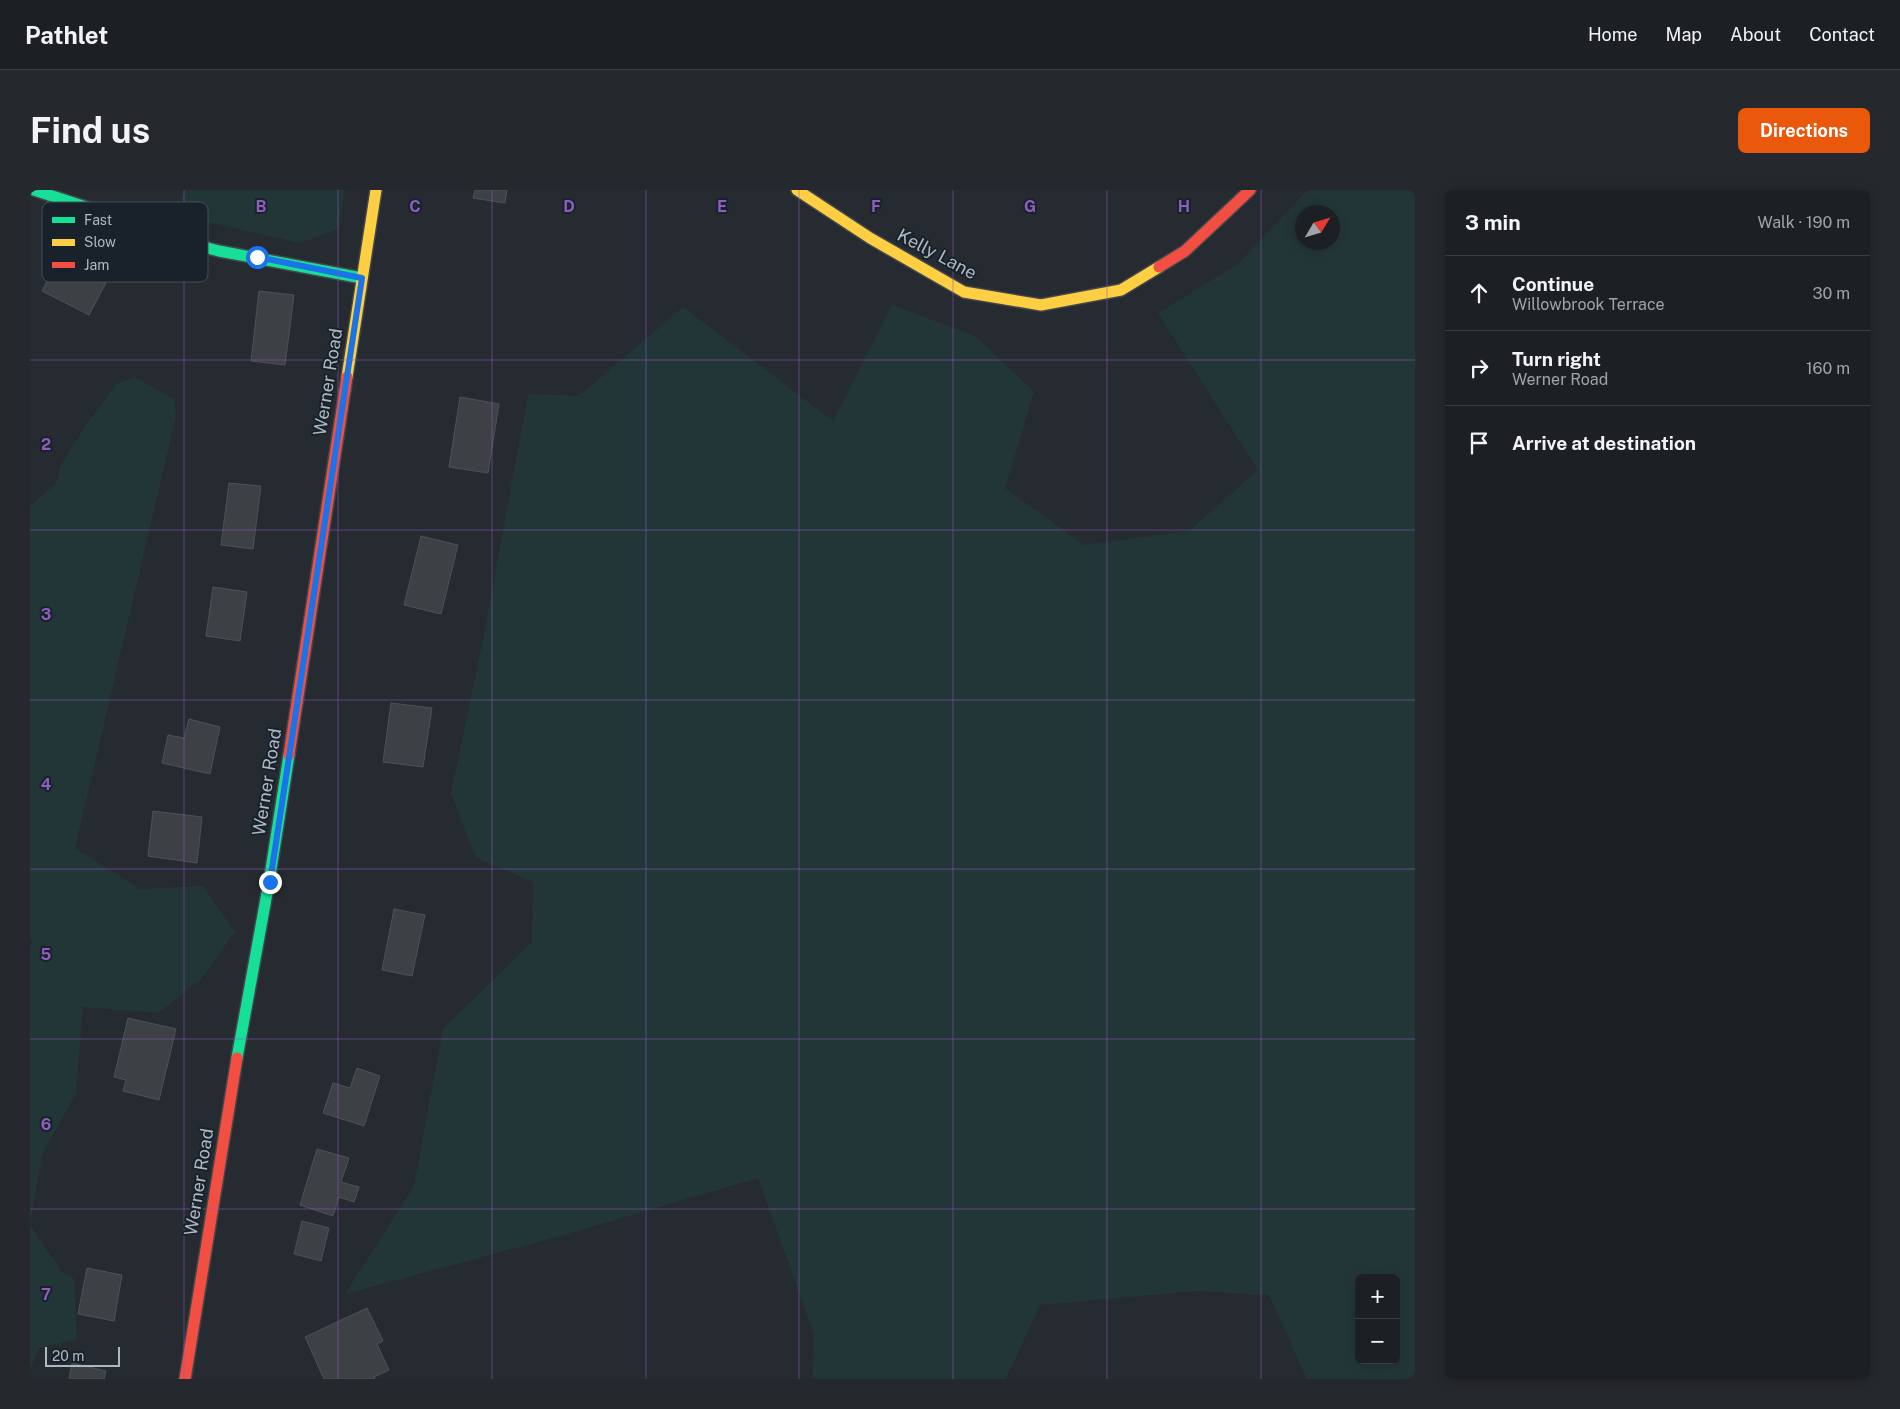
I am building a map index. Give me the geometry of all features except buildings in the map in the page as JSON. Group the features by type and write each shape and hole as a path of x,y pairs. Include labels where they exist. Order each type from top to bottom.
{"street":[{"path":"34,190 70,202"},
{"name":"Werner Road","path":"185,1379 247,999 270,882 376,190"},
{"name":"Kelly Lane","path":"797,190 870,238 964,292 1041,305 1121,290 1185,251 1250,190"},
{"path":"208,248 362,278"}],"shaded area":[{"path":"185,190 345,190 339,229 300,243 208,222 208,202 184,202 181,199"},
{"path":"1308,190 1415,190 1415,1379 1307,1379 1269,1295 1195,1291 1040,1305 1006,1379 812,1379 814,1334 758,1178 553,1238 345,1294 414,1186 443,1029 532,942 533,882 475,857 451,793 484,635 528,394 579,396 683,307 833,421 892,305 975,336 1034,392 1005,488 1084,545 1189,531 1258,470 1158,313 1238,264"},
{"path":"135,377 174,399 176,416 75,848 140,889 203,886 235,932 201,979 158,1013 83,1007 76,1093 42,1155 30,1225 30,947 33,941 30,941 30,506 56,484 61,465 86,425 116,384"},
{"path":"30,1225 61,1271 74,1279 77,1339 39,1348 30,1369"}],"traffic: fast":[{"path":"34,190 70,202"},
{"path":"208,248 362,278"},
{"path":"237,1058 269,882 289,755"}],"traffic: slow":[{"path":"347,377 376,190"},
{"path":"797,190 870,238 964,292 1041,305 1121,290 1159,267"}],"traffic: jam":[{"path":"1159,267 1185,251 1250,190"},
{"path":"289,755 347,377"},
{"path":"185,1379 237,1058"}],"route":[{"path":"257,257 362,278 270,882"}]}
